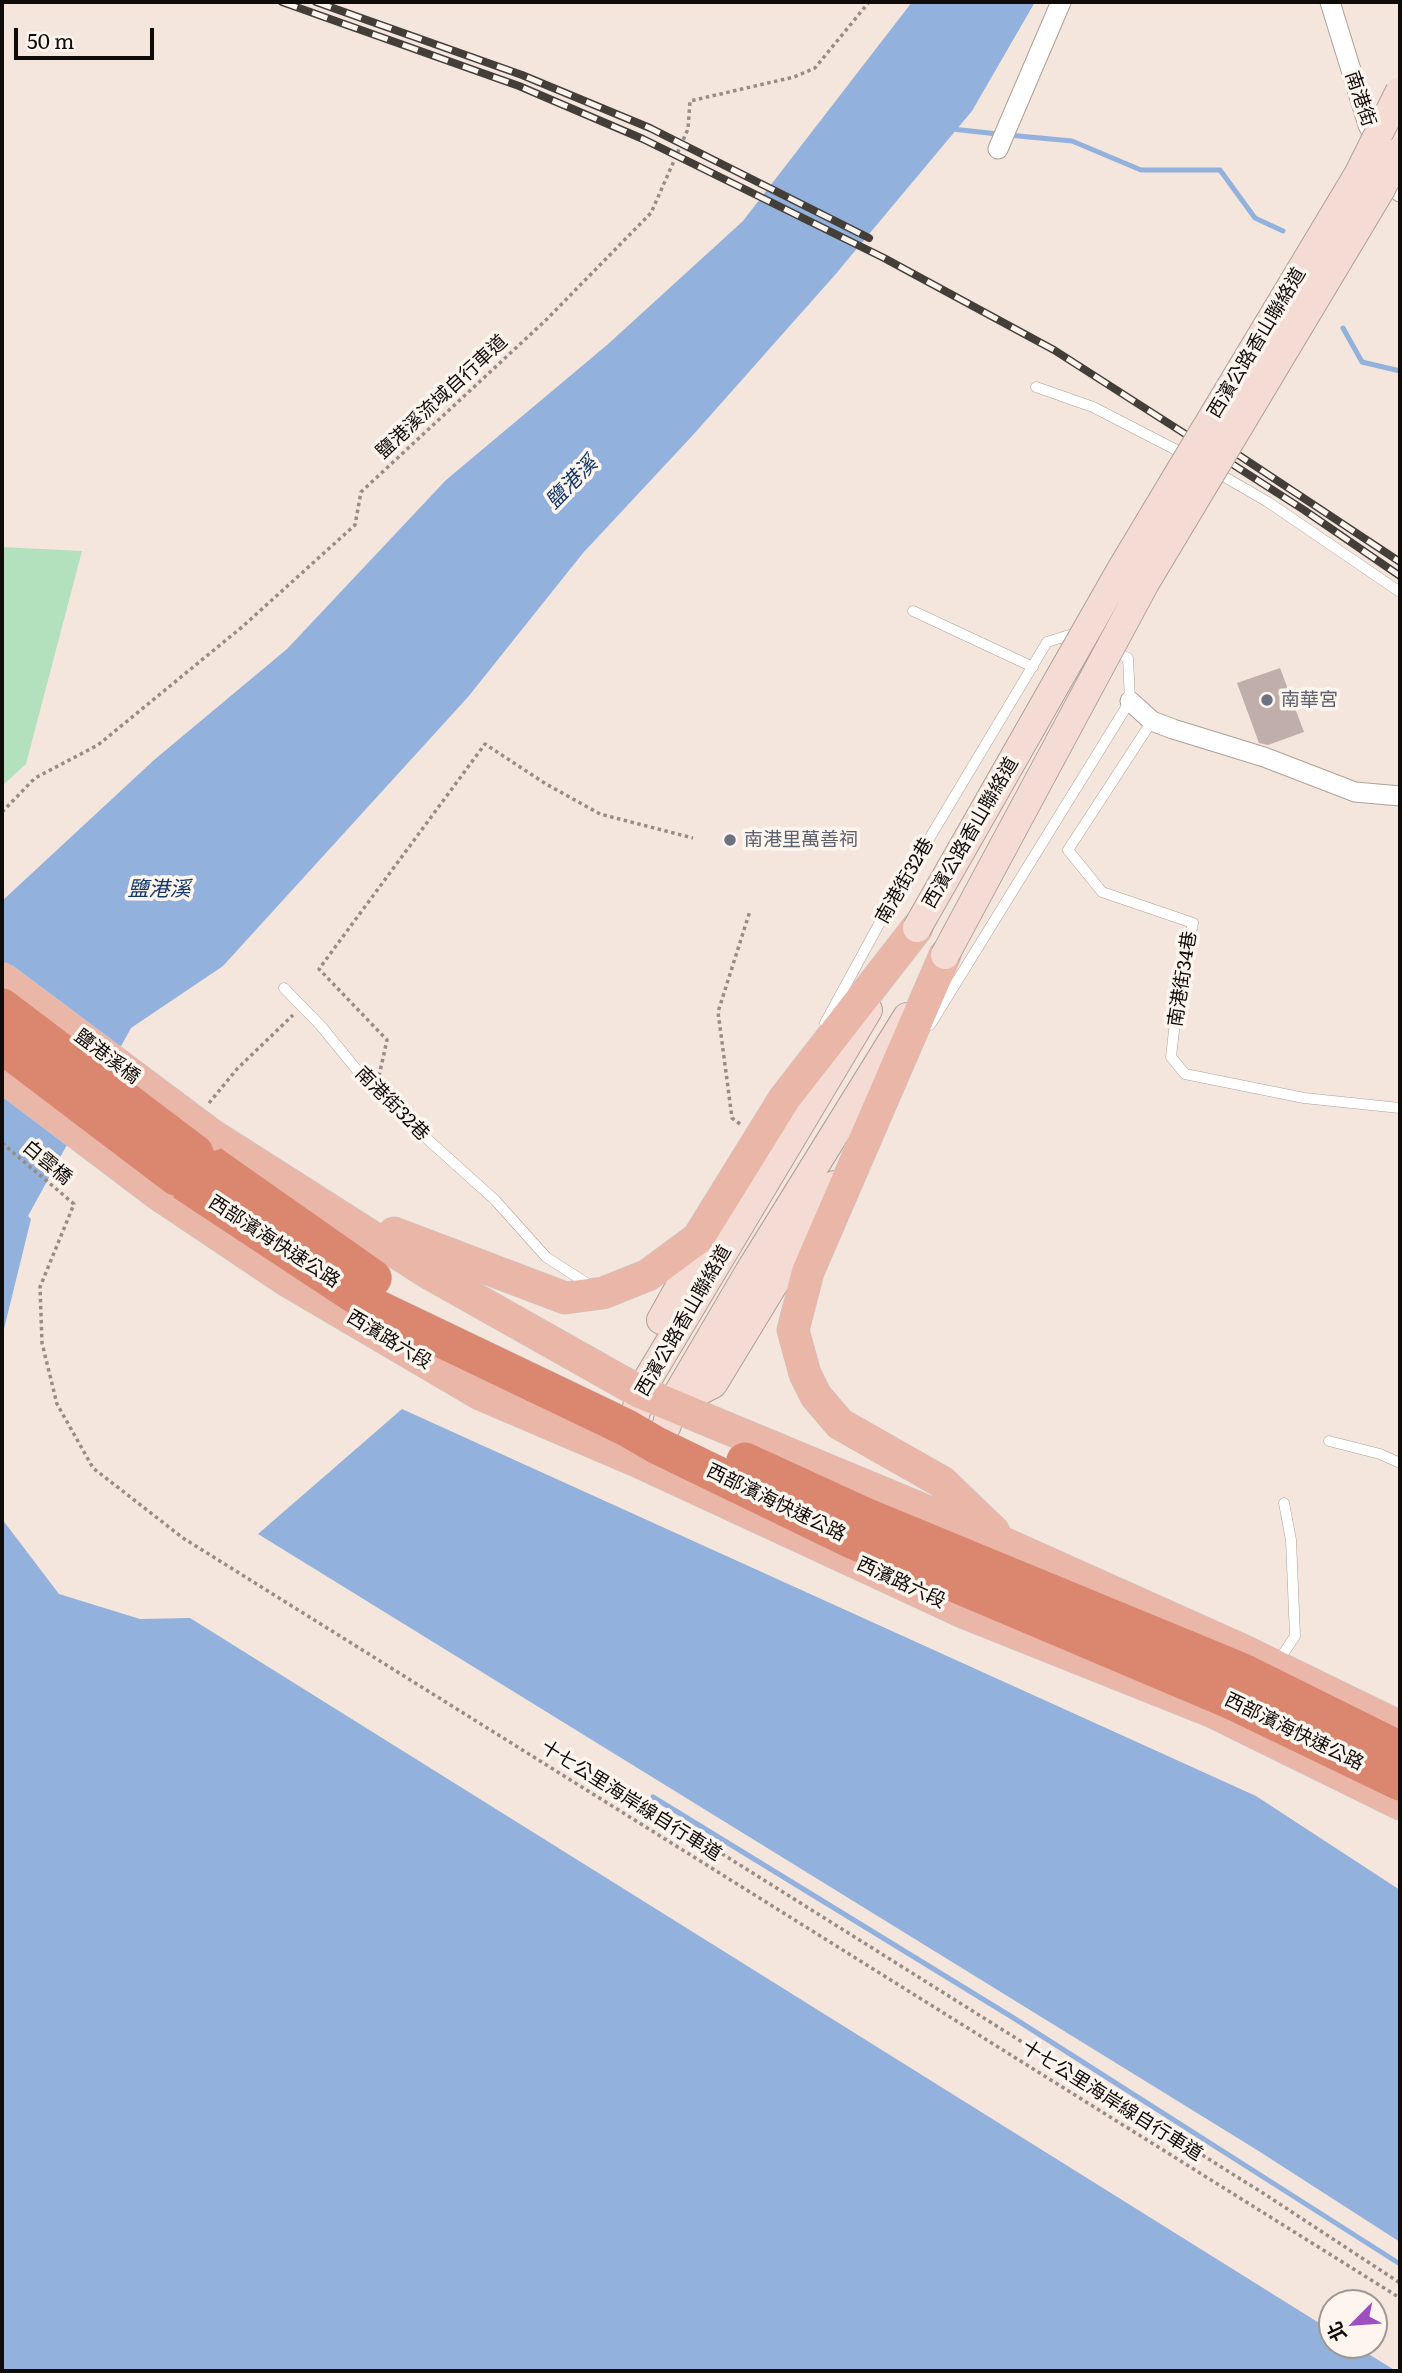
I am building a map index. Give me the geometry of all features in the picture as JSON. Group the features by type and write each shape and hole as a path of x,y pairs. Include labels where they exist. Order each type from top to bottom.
{"highway":[{"name":"鹽港溪橋","path":"2,1007 185,1165"},
{"path":"2,1045 185,1165"},
{"name":"西部濱海快速公路","path":"185,1165 380,1283 648,1424 854,1542 1234,1702 1400,1782"},
{"name":"西部濱海快速公路","path":"648,1424 1241,1671 1400,1750"}],"main road":[{"path":"300,1191 415,1243 565,1298 603,1293 648,1275 698,1238 784,1099 917,928"},
{"path":"945,955 808,1272 793,1330 805,1374 816,1396 840,1424 942,1482 1008,1545"},
{"name":"鹽港溪橋","path":"2,978 185,1165"},
{"path":"2,1076 185,1165"},
{"name":"西濱路六段","path":"185,1165 286,1280 480,1394 648,1424 1008,1545 1400,1727"},
{"name":"西濱路六段","path":"185,1165 300,1191 427,1272 648,1424 965,1613 1213,1712 1400,1804"}],"street":[{"path":"1002,139 1061,2"},
{"name":"南港街","path":"1330,2 1368,125 1400,192"},
{"name":"西濱公路香山聯絡道","path":"648,1424 917,928 1122,568 1358,175 1400,91"},
{"name":"西濱公路香山聯絡道","path":"648,1424 749,1272 945,955 1145,583 1381,189 1400,151"},
{"path":"1130,701 1152,721 1264,757 1355,792 1400,796"},
{"path":"648,1424 647,1346 784,1099"},
{"path":"648,1424 713,1384 880,1110"}],"lane":[{"path":"1036,387 1093,407 1188,455 1268,502 1400,592"},
{"path":"913,611 1033,667"},
{"name":"南港街32巷","path":"784,1099 890,904 1046,642 1079,632 1128,658 1130,701"},
{"path":"926,1032 1130,701"},
{"name":"南港街34巷","path":"1152,721 1068,850 1102,892 1193,923 1176,1013 1171,1057 1185,1074 1304,1098 1400,1108"},
{"name":"南港街32巷","path":"284,988 321,1026 375,1092 495,1200 546,1257 603,1293"},
{"path":"880,1110 919,1043"},
{"path":"1329,1441 1380,1454 1400,1463"},
{"path":"1275,1667 1295,1636 1291,1539 1284,1503"}],"path":[{"name":"鹽港溪流域自行車道","path":"2,812 35,778 98,745 242,628 355,525 361,492 546,320 652,213 688,129 690,101 794,77 815,68 869,2"},
{"path":"375,1092 387,1040 319,969 485,744 546,784 600,814 693,838"},
{"path":"750,911 718,1012 733,1118 758,1138"},
{"name":"白雲橋","path":"2,1143 74,1204"},
{"name":"十七公里海岸線自行車道","path":"74,1204 40,1287 42,1343 57,1404 93,1468 183,1538 1400,2298"},
{"path":"716,1850 1266,2195 1400,2283"}],"green space":[{"path":"2,547 82,551 26,764 2,786"}],"water":[{"name":"鹽港溪","path":"912,2 1035,2 972,111 834,276 693,435 583,553 468,697 223,966 131,1028 28,1216 31,1219 2,1337 2,901 154,760 287,649 446,480 607,345 743,221"},
{"path":"402,1409 1256,1796 1400,1890 1400,2242 1257,2150 258,1534"},
{"path":"2,1519 59,1594 140,1619 190,1618 1318,2322 1318,2359 1377,2359 1396,2371 2,2371"}],"building":[{"name":"南華宮","path":"1280,668 1304,732 1268,745 1259,743 1237,683"}],"waterway":[{"path":"952,129 998,134"},
{"path":"1008,135 1072,141 1141,170 1220,170 1255,218 1283,231"},
{"path":"1343,328 1362,362 1400,371"},
{"path":"653,1797 1012,2017 1400,2264"}],"railway":[{"path":"282,2 519,86 643,139 884,258 1054,350 1304,510 1400,576"},
{"path":"316,2 522,75 650,128 869,238"},
{"path":"1234,452 1400,562"}],"place":[{"name":"南華宮","path":"1267,700"},
{"name":"南港里萬善祠","path":"730,840"}]}
